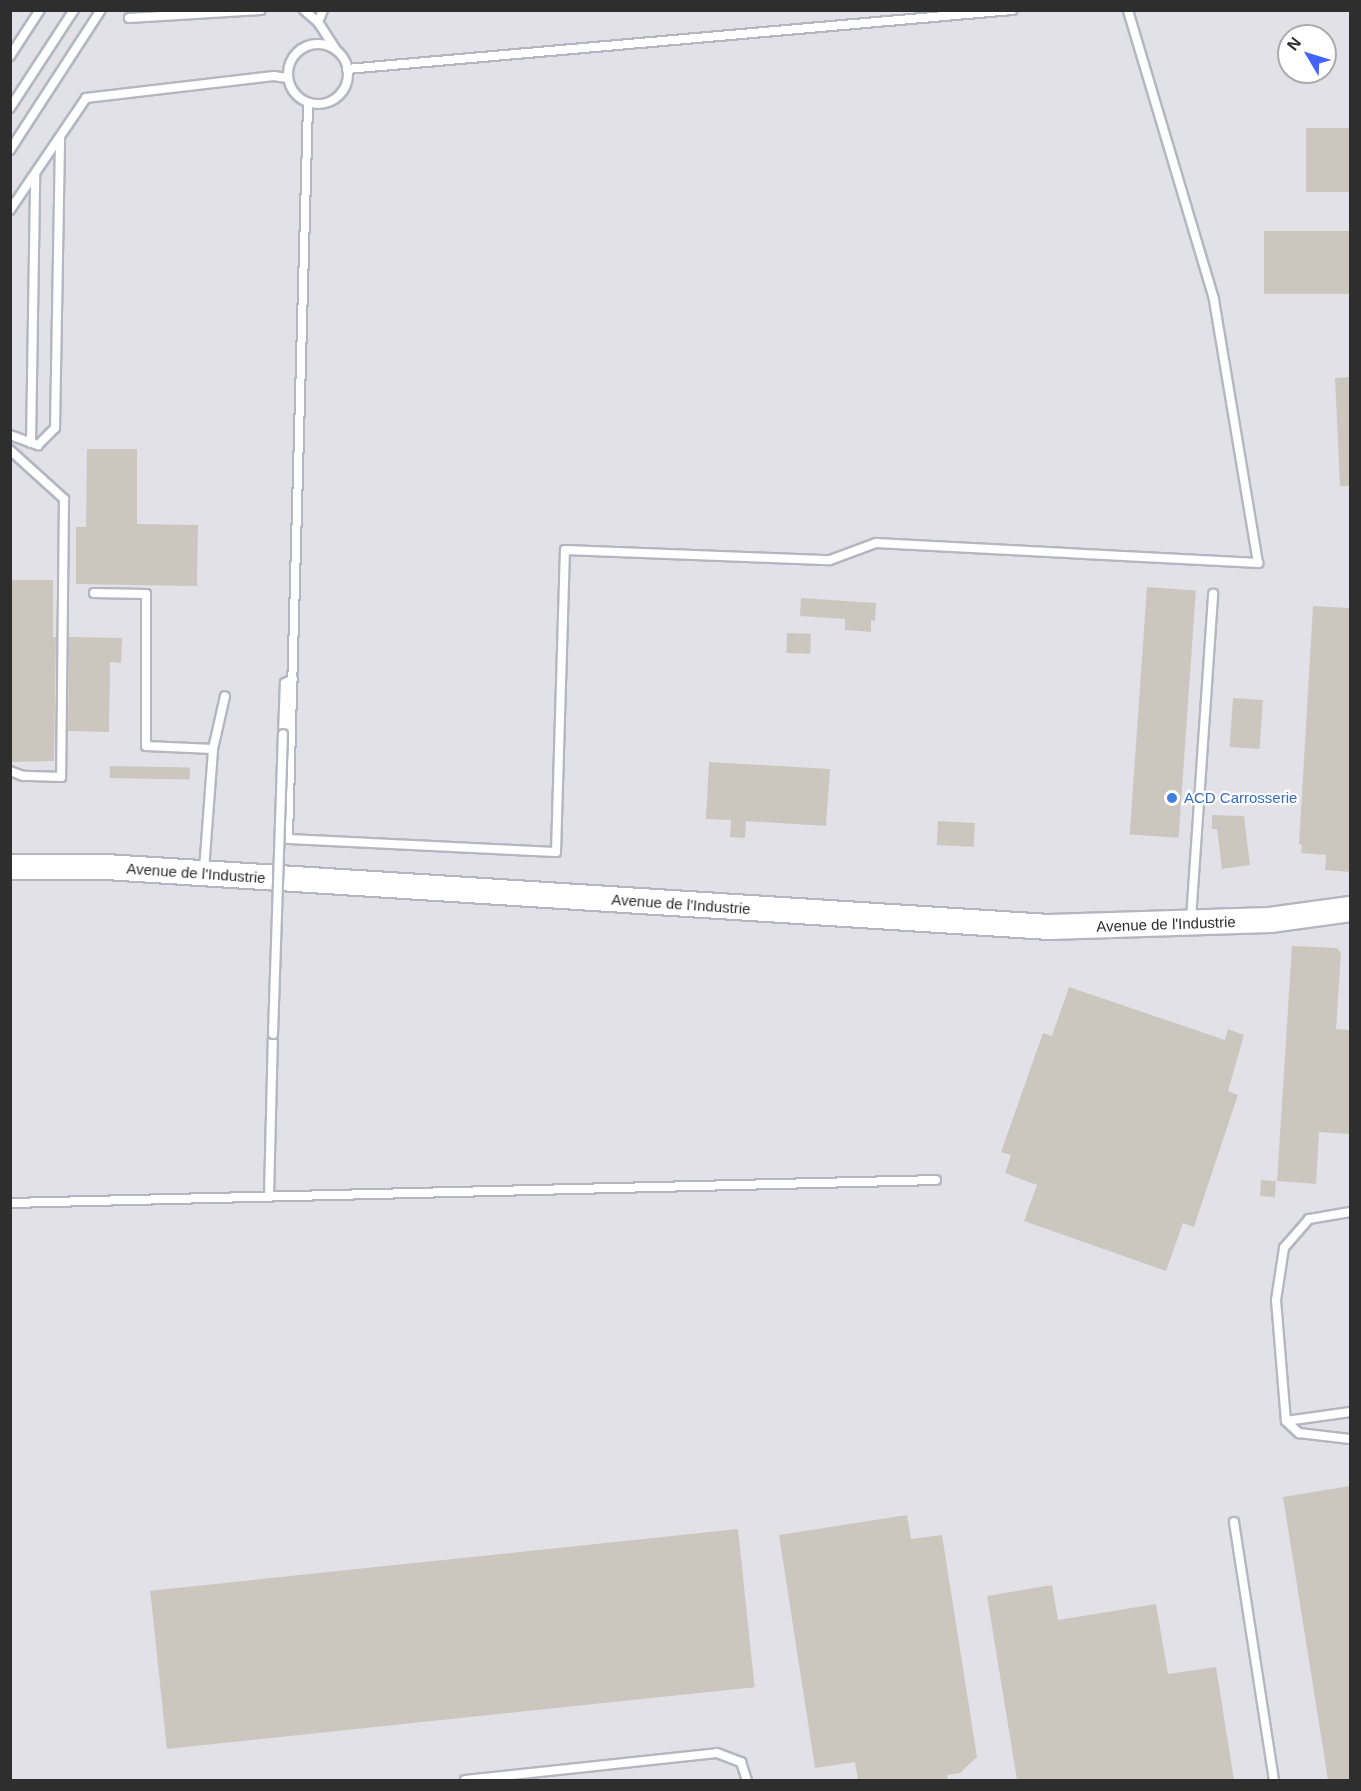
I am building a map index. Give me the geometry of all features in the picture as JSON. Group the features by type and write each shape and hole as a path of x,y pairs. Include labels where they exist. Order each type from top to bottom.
{"street":[{"name":"Avenue de l'Industrie","path":"10,867 203,873 1049,927 1270,920 1350,909"}],"lane":[{"path":"10,56 40,10"},
{"path":"10,108 74,10"},
{"path":"10,150 101,10"},
{"path":"134,10 129,18 261,10"},
{"path":"304,10 318,22 346,61 348,79 341,95 326,104 308,104 294,94 287,78 290,60 301,47 318,43 335,48"},
{"path":"318,22 323,10"},
{"path":"347,69 1012,10"},
{"path":"308,104 288,839 556,852 565,550 830,560 876,543 1258,563 1214,299 1128,10"},
{"path":"10,210 86,98 274,76 287,78"},
{"path":"10,435 38,446 56,428 60,138"},
{"path":"31,443 35,173"},
{"path":"10,450 64,499 61,777 23,776 10,771"},
{"path":"94,593 146,594 146,746 213,749"},
{"path":"1191,923 1213,594"},
{"path":"269,1196 285,683 293,680"},
{"path":"203,873 213,749 225,696"},
{"path":"10,1203 936,1180"},
{"path":"1350,1212 1309,1218 1284,1248 1276,1300 1287,1421 1299,1433 1350,1439"},
{"path":"1287,1421 1350,1412"},
{"path":"1234,1522 1274,1780"},
{"path":"465,1780 717,1753 741,1762 747,1780"}],"shaded area":[{"path":"10,11 1350,11 1350,1780 11,1780"}],"building":[{"path":"1306,128 1350,128 1350,192 1306,192"},
{"path":"1264,231 1350,231 1350,294 1264,294"},
{"path":"1350,377 1350,486 1340,486 1335,378"},
{"path":"87,449 137,449 137,524 198,525 197,586 76,584 76,527 86,527"},
{"path":"10,580 53,580 53,637 56,637 54,761 10,762"},
{"path":"1147,587 1196,590 1179,838 1130,834"},
{"path":"801,598 876,603 875,621 871,620 871,632 845,630 845,619 800,616"},
{"path":"1313,606 1350,608 1350,872 1325,870 1326,855 1301,853 1302,845 1299,844"},
{"path":"787,633 811,634 810,654 786,653"},
{"path":"69,637 122,638 121,663 110,662 109,732 68,731"},
{"path":"1233,698 1263,700 1260,749 1230,747"},
{"path":"709,762 830,769 826,826 746,821 745,838 730,837 731,820 706,819"},
{"path":"110,766 190,767 190,779 110,778"},
{"path":"1212,815 1244,816 1250,865 1222,869 1217,829 1212,829"},
{"path":"938,821 975,823 974,847 937,845"},
{"path":"1292,946 1337,948 1341,953 1336,1029 1350,1030 1350,1134 1319,1132 1316,1184 1277,1181"},
{"path":"1069,987 1225,1040 1228,1029 1244,1035 1228,1091 1238,1095 1194,1227 1183,1223 1166,1271 1024,1221 1037,1185 1005,1173 1011,1155 1001,1152 1043,1033 1052,1036"},
{"path":"1261,1180 1276,1181 1275,1197 1260,1196"},
{"path":"1350,1486 1350,1780 1328,1780 1283,1497"},
{"path":"907,1515 911,1539 942,1535 977,1757 960,1773 947,1775 948,1780 858,1780 855,1762 815,1768 779,1535"},
{"path":"738,1529 755,1687 167,1749 150,1591"},
{"path":"1052,1585 1058,1620 1156,1604 1168,1674 1216,1667 1234,1780 1017,1780 987,1596"}],"place":[{"name":"ACD Carrosserie","path":"1172,798"}]}
